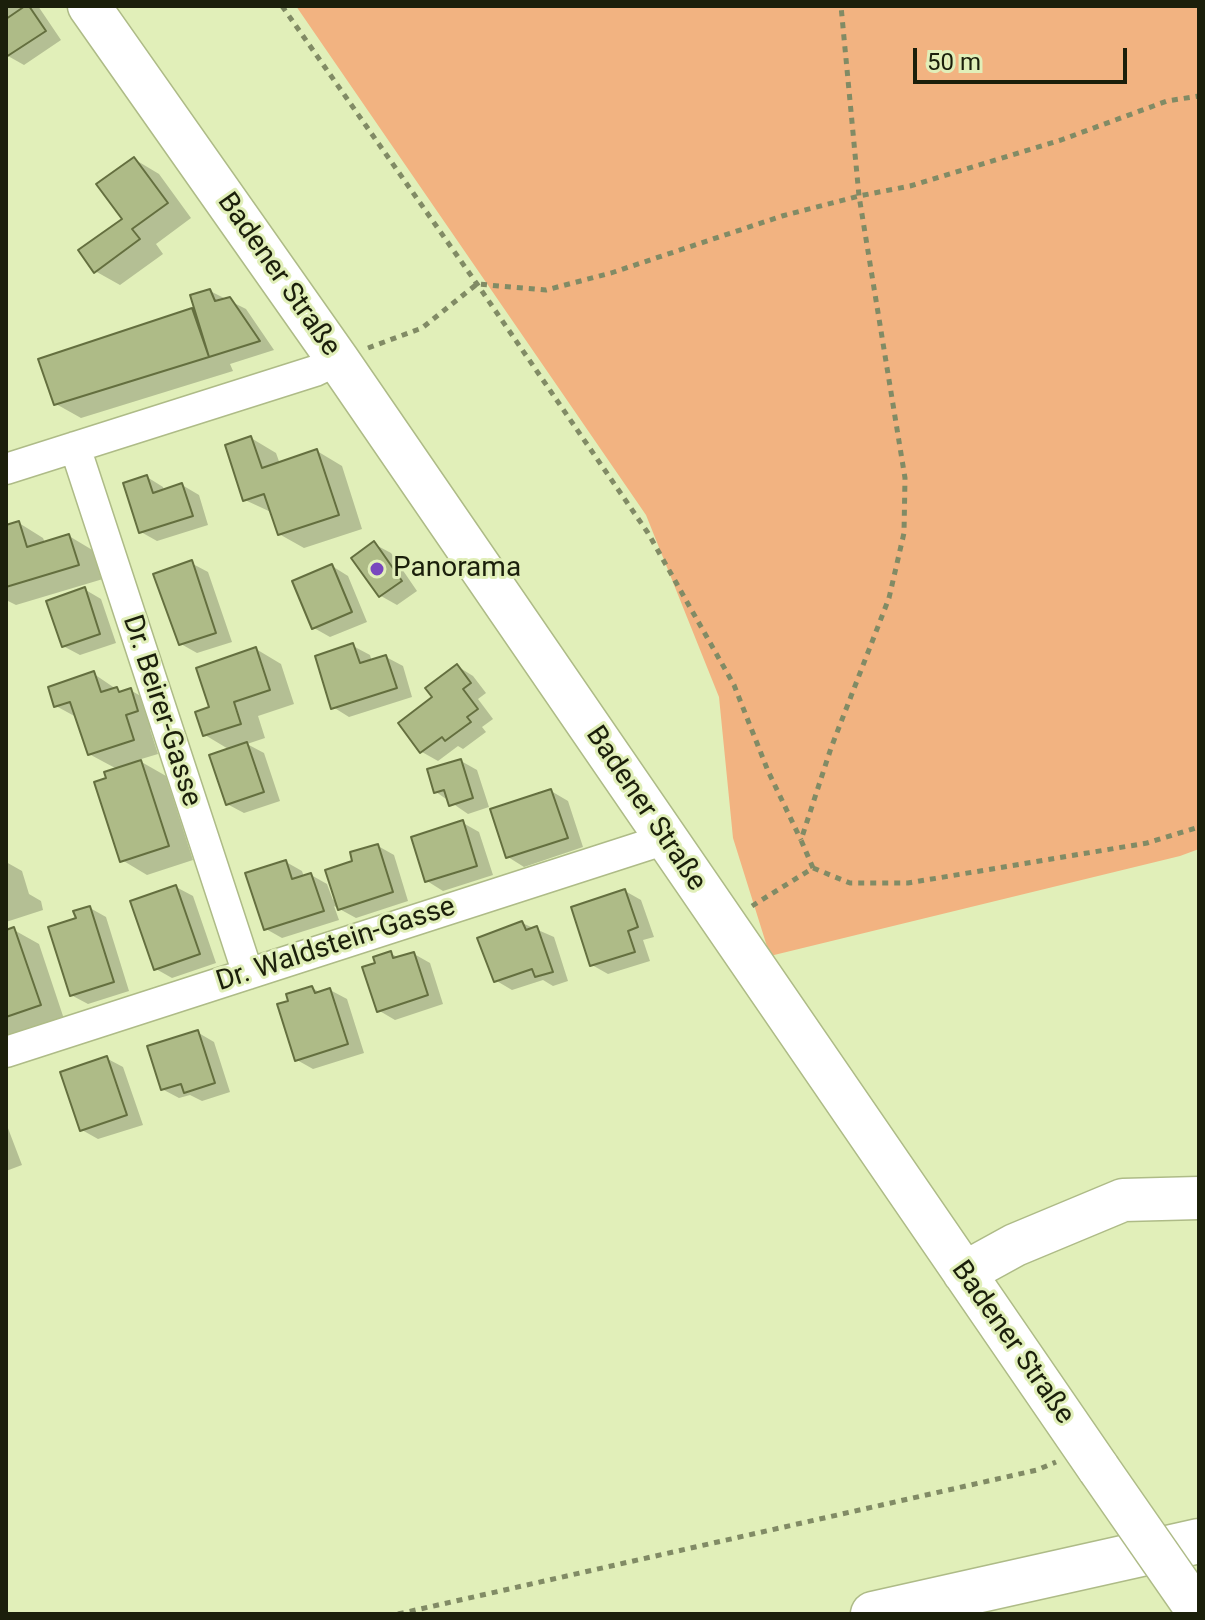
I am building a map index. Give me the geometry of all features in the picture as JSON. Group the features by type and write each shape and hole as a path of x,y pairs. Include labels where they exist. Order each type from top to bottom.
{"main road":[{"path":"873,1614 1199,1541"}],"street":[{"name":"Badener Straße","path":"89,6 338,360 1199,1613"},
{"path":"6,469 315,371 338,360"},
{"name":"Dr. Beirer-Gasse","path":"75,447 248,974"},
{"name":"Dr. Waldstein-Gasse","path":"6,1052 666,839"},
{"path":"964,1273 1015,1245 1123,1200 1199,1198"}],"path":[{"path":"282,6 648,533 734,685 768,771 813,868 850,883 908,883 1147,843 1199,827"},
{"path":"801,840 831,748 889,598 904,533 905,478 859,196 841,6"},
{"path":"338,360 422,328 477,284 546,290 611,273 782,216 910,186 1061,140 1167,101 1199,96"},
{"path":"724,924 813,868"},
{"path":"398,1614 1093,1460"}],"shaded area":[{"path":"296,6 1199,6 1199,849 770,956 733,838 719,697 646,515"}],"building":[{"path":"29,6 46,31 6,57 6,19"},
{"path":"134,157 168,203 132,229 140,239 94,273 78,250 122,219 96,184"},
{"path":"210,289 215,301 230,297 260,341 209,357 190,295"},
{"path":"192,308 209,357 54,405 38,359"},
{"path":"251,436 262,468 317,449 339,515 278,535 264,494 243,501 225,445"},
{"path":"147,475 153,493 182,483 193,516 139,533 123,483"},
{"path":"19,521 27,547 69,534 79,565 6,587 6,525"},
{"name":"Panorama","path":"374,541 402,581 379,597 351,558"},
{"path":"192,560 216,633 179,645 153,574"},
{"path":"332,564 352,612 312,629 292,581"},
{"path":"85,587 100,634 62,647 46,601"},
{"path":"353,643 360,663 386,655 397,688 331,709 315,656"},
{"path":"256,647 270,690 234,702 241,724 203,736 195,712 209,707 196,668"},
{"path":"457,664 471,683 463,689 478,709 467,717 471,722 445,741 442,737 420,753 398,723 432,697 425,688"},
{"path":"94,671 101,692 117,687 119,692 131,688 138,711 126,715 134,740 88,755 70,702 54,707 48,687"},
{"path":"247,742 264,792 226,805 209,755"},
{"path":"461,759 473,798 449,806 444,790 434,793 427,769"},
{"path":"141,760 169,846 120,862 94,782 106,778 104,772"},
{"path":"551,789 568,838 506,858 490,809"},
{"path":"463,820 477,866 425,882 411,837"},
{"path":"378,844 393,892 338,910 325,870 352,861 350,852"},
{"path":"286,860 292,879 311,873 324,911 264,930 245,873"},
{"path":"176,885 200,954 154,970 130,901"},
{"path":"625,889 638,927 628,931 635,952 590,966 571,907"},
{"path":"90,906 114,982 70,996 48,927 76,918 73,911"},
{"path":"522,921 526,930 537,926 553,972 535,977 532,969 494,982 477,938"},
{"path":"14,927 41,1005 6,1017 6,930"},
{"path":"391,951 393,958 414,952 428,995 377,1012 362,967 375,963 373,957"},
{"path":"312,986 315,993 330,988 348,1044 295,1061 277,1004 288,1001 286,994"},
{"path":"198,1030 215,1083 184,1093 181,1084 161,1090 147,1046"},
{"path":"107,1056 127,1115 80,1131 60,1072"}],"place":[{"name":"Panorama","path":"377,569"}]}
